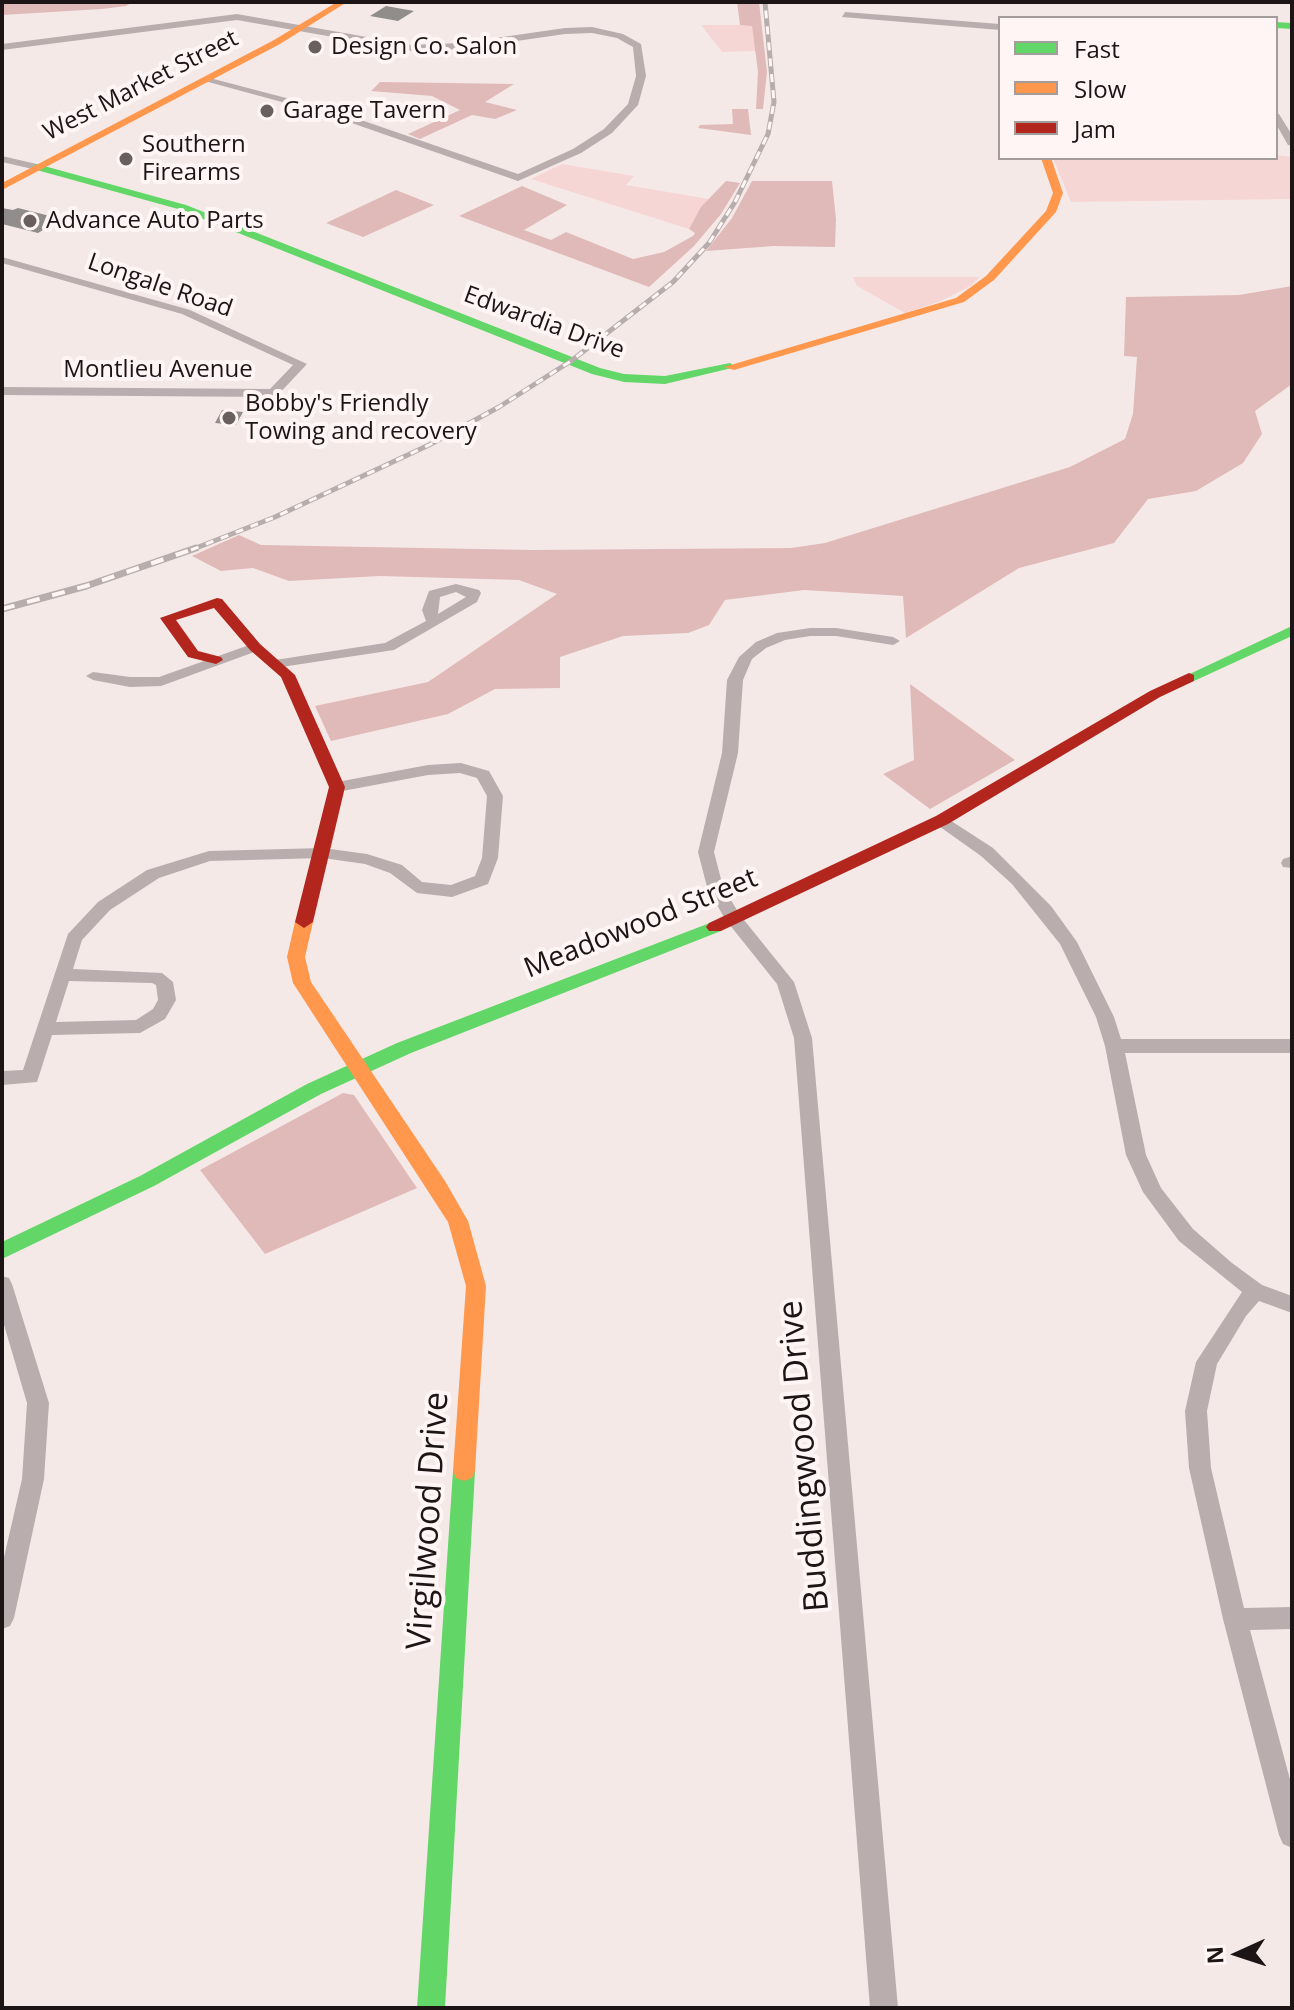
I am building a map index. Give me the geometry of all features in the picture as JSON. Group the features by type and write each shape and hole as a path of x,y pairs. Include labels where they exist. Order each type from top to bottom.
{"street":[{"name":"West Market Street","path":"2,187 302,29 343,2"},
{"path":"845,15 998,27"},
{"path":"2,47 224,17 412,48 461,46 584,30 613,33 638,46 641,86 637,99 624,117 577,151 518,178 329,112 206,80"},
{"path":"1278,119 1292,143"},
{"path":"2,159 37,167"},
{"name":"Edwardia Drive","path":"37,167 182,207 596,371 624,378 665,380 712,372 960,300 990,278 1051,212 1058,193 1047,160"},
{"name":"Longale Road","path":"2,260 186,312 301,364"},
{"name":"Montlieu Avenue","path":"2,391 273,393 301,364"},
{"path":"2,1078 30,1077 74,938 104,906 153,874 209,856 323,853 367,859 396,869 417,887 452,891 482,880 490,858 495,796 483,775 461,768 428,770 337,787 288,675 255,647 217,602 167,618 193,654 216,660"},
{"path":"275,664 389,647 434,622"},
{"name":"Meadowood Street","path":"2,1251 107,1201 271,1111 404,1048 734,919 942,820 1155,694 1292,630"},
{"name":"Buddingwood Drive","path":"884,2008 803,1038 785,982 734,919 715,887 706,852 730,753 738,670 746,657 761,645 797,633 836,632 893,641"},
{"path":"93,676 130,682 161,681 255,647"},
{"name":"Virgilwood Drive","path":"337,787 296,957 302,983 438,1186 458,1221 476,1286 431,2008"},
{"path":"942,820 997,861 1045,910 1089,981 1114,1046 1136,1155 1153,1192 1186,1235 1255,1291 1292,1305"},
{"path":"45,1029 140,1026 159,1014 167,1000 164,982 156,977 62,975"},
{"path":"1114,1046 1292,1046"},
{"path":"2,1284 38,1403 33,1479 2,1618"},
{"path":"1255,1291 1239,1310 1207,1362 1196,1411 1200,1468 1235,1619 1292,1835"},
{"path":"1235,1619 1292,1618"}],"shaded area":[{"path":"2,2 133,2 102,9 2,15"},
{"path":"737,2 759,2 767,72 763,109 756,109 758,72 752,26 740,25"},
{"path":"701,25 752,25 756,51 722,52"},
{"path":"380,82 514,84 485,102 517,110 495,119 472,115 420,139 408,134 460,110 432,96 371,91"},
{"path":"732,109 748,109 751,135 698,128 700,125 733,124"},
{"path":"1278,155 1292,157 1292,199 1071,202 1054,160 1278,160"},
{"path":"562,164 634,176 626,185 709,199 689,229 531,179"},
{"path":"726,181 740,183 721,214 694,246 649,287 459,216 522,186 567,205 524,230 551,240 566,232 633,259 664,252 693,236 695,233 689,229 701,207"},
{"path":"752,181 832,181 835,247 774,246 706,251 732,218"},
{"path":"396,190 434,205 363,237 326,223"},
{"path":"853,277 979,277 972,285 941,301 905,313 857,286"},
{"path":"1292,286 1292,384 1255,411 1262,434 1243,463 1196,491 1148,499 1114,543 1019,568 906,638 903,596 804,590 725,600 709,625 688,633 623,636 560,657 560,688 495,689 448,714 331,741 315,706 428,682 557,594 519,580 380,576 289,581 253,568 221,571 192,556 239,535 261,545 532,550 791,548 825,543 1070,467 1125,439 1133,414 1137,357 1124,356 1126,297 1239,295"},
{"path":"910,684 1015,760 930,809 883,774 914,760"},
{"path":"343,1093 354,1095 417,1188 265,1254 200,1170"}],"building":[{"path":"386,6 414,11 398,21 370,16"},
{"name":"Advance Auto Parts","path":"2,208 18,208 62,219 38,233 2,224"},
{"name":"Bobby's Friendly Towing and recovery","path":"222,410 243,412 236,425 215,423"}],"railway":[{"path":"191,550 275,517 429,445 499,407 571,361 673,282 709,243 735,202 768,134 774,102 765,2"},
{"path":"2,609 86,586 196,548"}],"traffic: fast":[{"path":"1278,25 1292,26"},
{"path":"37,167 182,207 596,371 624,378 665,380 730,367"},
{"path":"1189,678 1292,630"},
{"path":"2,1251 147,1181 314,1089 404,1048 715,927"},
{"path":"431,2008 464,1471"}],"traffic: slow":[{"path":"2,187 277,42 343,2"},
{"path":"730,367 960,300 990,278 1051,212 1058,193 1047,160"},
{"path":"304,922 296,957 302,983 438,1186 458,1221 476,1286 464,1471"}],"traffic: jam":[{"path":"216,660 193,654 167,618 217,602 255,647 288,675 337,787 304,922"},
{"path":"715,927 942,820 1155,694 1189,678"}],"place":[{"name":"Design Co. Salon","path":"315,47"},
{"name":"Garage Tavern","path":"267,111"},
{"name":"Southern Firearms","path":"126,159"},
{"name":"Advance Auto Parts","path":"30,221"},
{"name":"Bobby's Friendly Towing and recovery","path":"229,418"}]}
